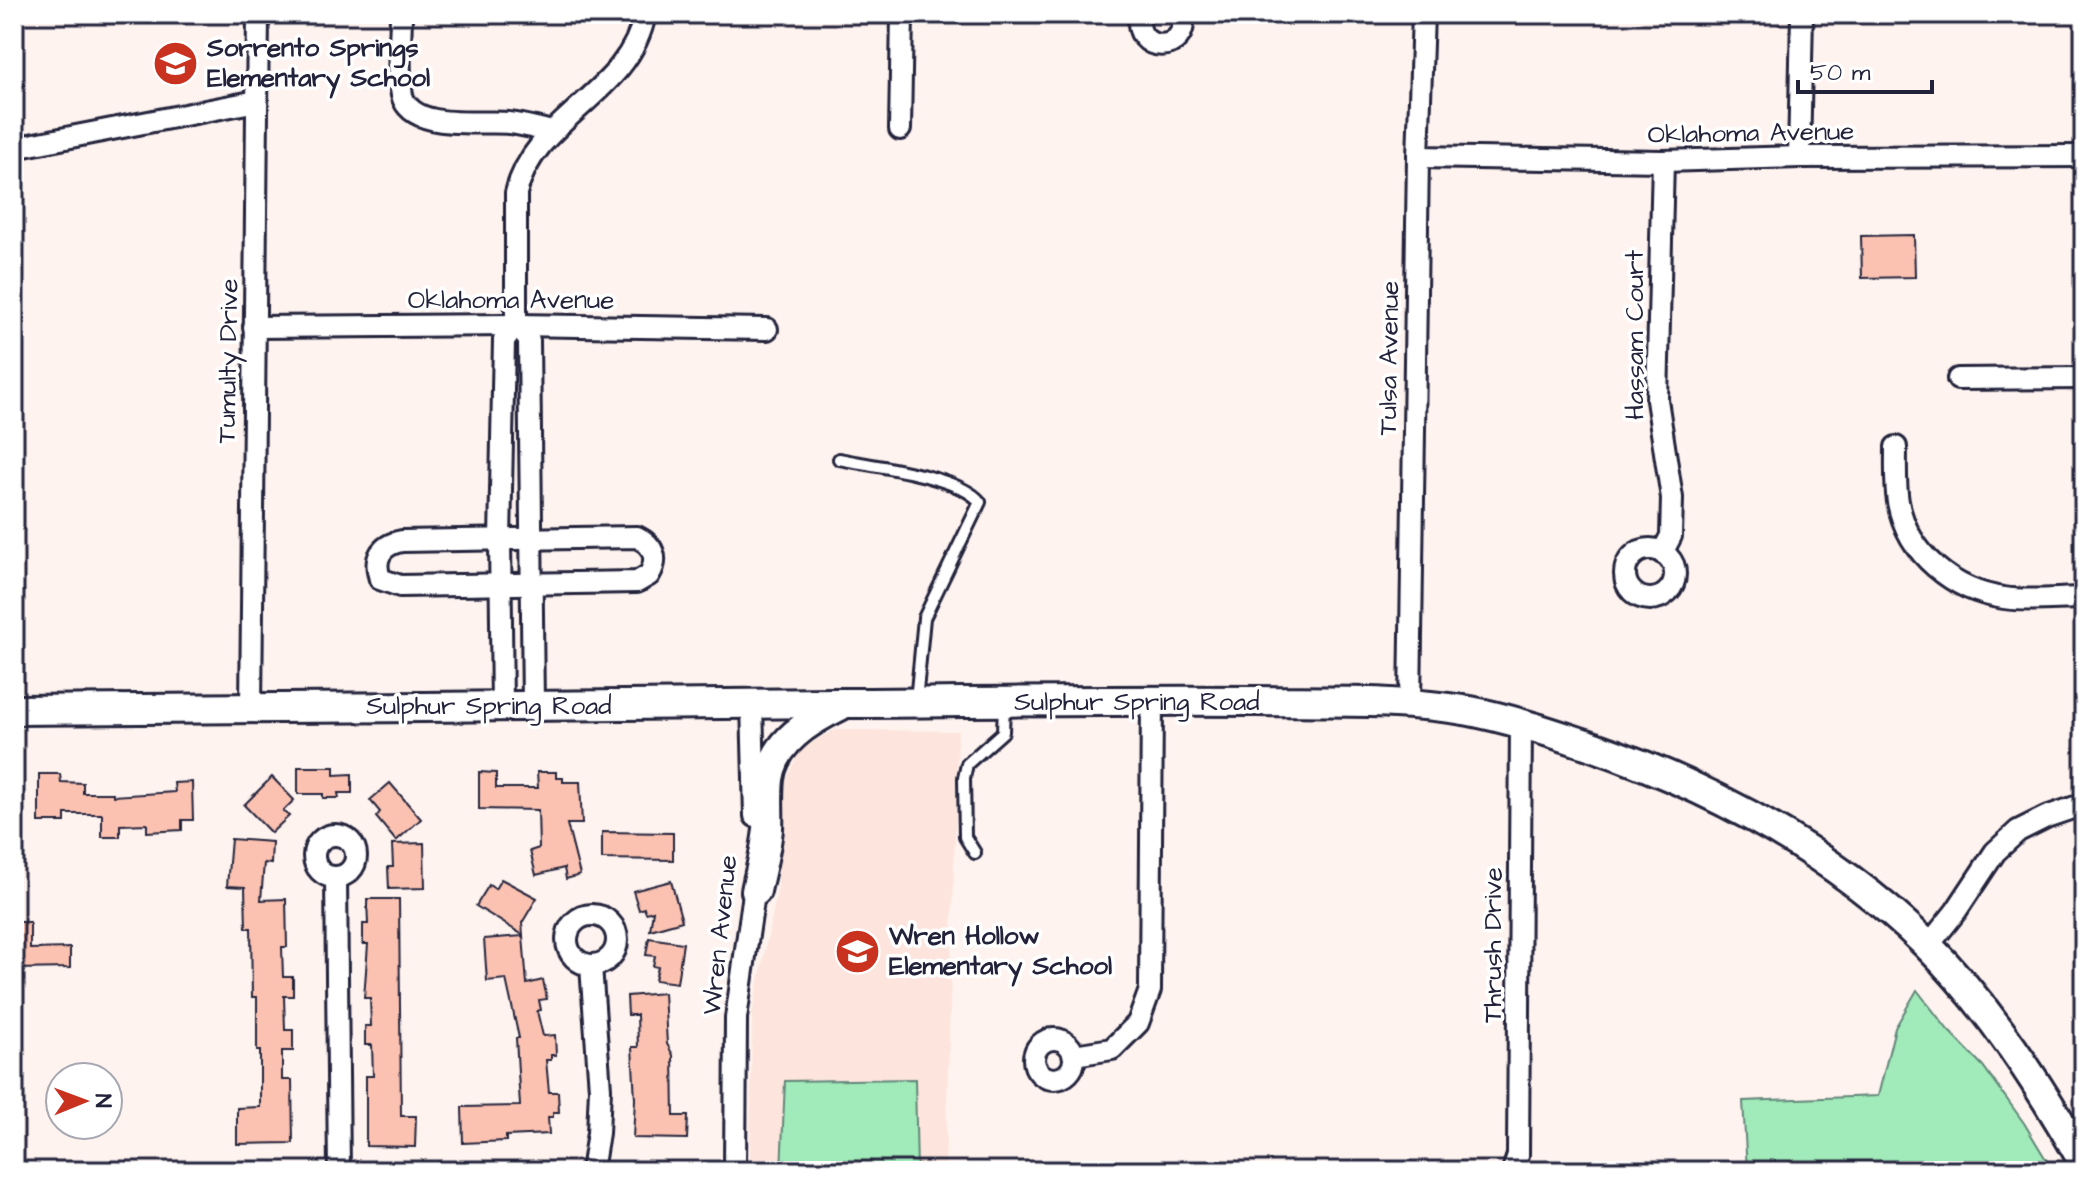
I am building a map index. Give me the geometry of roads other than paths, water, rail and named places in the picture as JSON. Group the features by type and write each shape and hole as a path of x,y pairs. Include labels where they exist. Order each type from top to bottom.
{"main road":[{"name":"Sulphur Spring Road","path":"14,710 1152,700 1410,704 1521,722 1639,762 1742,811 1843,874 1928,946 1982,1008 2017,1055 2084,1163"},
{"path":"756,891 768,830 769,778 775,759 788,741 814,718 847,703"}],"street":[{"name":"Tumulty Drive","path":"251,708 258,14"},
{"path":"401,14 403,97 417,114 428,119 511,123 552,132"},
{"path":"502,706 500,540 504,340 516,325 516,193 521,173 531,155 608,81 637,41 645,14"},
{"path":"900,129 902,14"},
{"path":"1140,14 1138,24 1141,32 1145,38 1159,45 1173,42 1178,37 1184,24 1182,14"},
{"name":"Tulsa Avenue","path":"1410,704 1423,14"},
{"path":"1799,157 1802,14"},
{"path":"14,148 257,101"},
{"name":"Oklahoma Avenue","path":"1418,157 1663,161 2084,156"},
{"name":"Hassam Court","path":"1662,553 1671,536 1672,498 1656,386 1663,161"},
{"path":"516,325 529,340 533,706"},
{"name":"Oklahoma Avenue","path":"254,327 516,325 767,329"},
{"path":"1958,379 2084,378"},
{"path":"1896,447 1897,494 1907,529 1920,551 1947,577 1980,594 2008,599 2084,598"},
{"path":"637,537 647,541 655,559 649,575 637,582 532,585 392,585 380,579 377,566 380,551 390,543 532,538 637,537"},
{"path":"1074,1055 1112,1049 1138,1023 1150,990 1152,700"},
{"name":"Wren Avenue","path":"735,1171 736,1018 756,891 752,704"},
{"name":"Thrush Drive","path":"1515,1170 1518,1155 1521,722"},
{"path":"1928,946 2006,841 2018,831 2046,817 2084,804"},
{"path":"336,878 339,1171"},
{"path":"591,966 600,1089 592,1171"}],"lane":[{"path":"839,459 944,480 976,496 980,502 924,618 916,703"},
{"path":"975,853 965,837 964,778 967,764 1003,732 1004,702"}],"place":[{"name":"Sorrento Springs Elementary School","path":"176,63"},
{"name":"Wren Hollow Elementary School","path":"858,951"}]}
